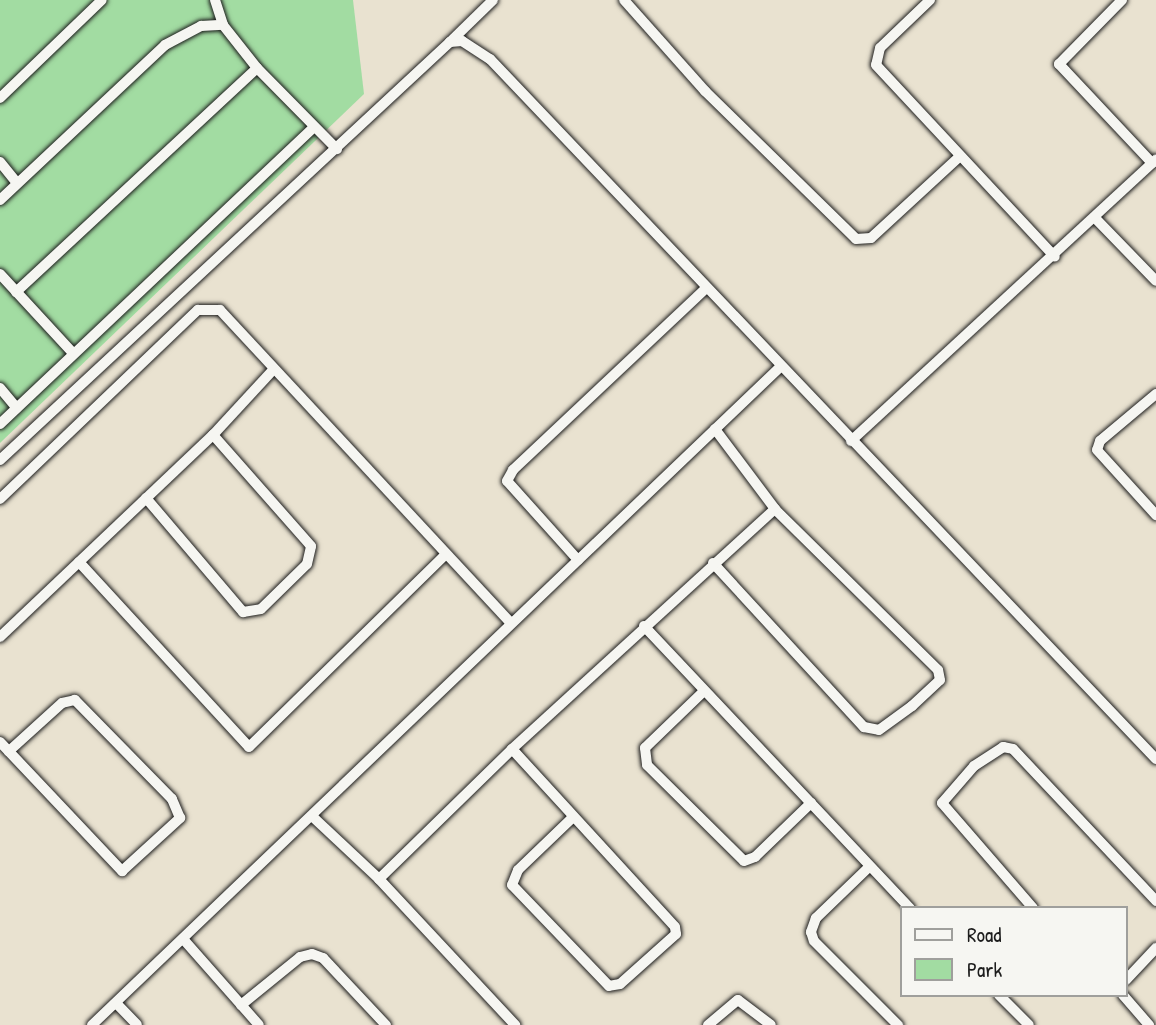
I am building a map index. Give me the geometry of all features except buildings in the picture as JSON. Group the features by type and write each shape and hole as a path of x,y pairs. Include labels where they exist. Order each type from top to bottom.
{"street":[{"path":"0,98 103,0"},
{"path":"215,0 223,25 257,68 313,128 337,149"},
{"path":"0,460 337,149 493,0"},
{"path":"624,0 705,90 856,239 871,239 958,158"},
{"path":"930,0 880,48 876,65 958,158 1055,257"},
{"path":"851,441 1055,257 1154,162 1059,64 1122,0"},
{"path":"0,200 165,45 201,26 223,25"},
{"path":"450,42 462,41 490,59 705,289 1156,759"},
{"path":"16,292 257,68"},
{"path":"0,424 313,128"},
{"path":"0,162 17,183"},
{"path":"1096,219 1156,281"},
{"path":"0,274 73,353"},
{"path":"578,560 507,481 513,470 705,289"},
{"path":"0,499 198,310 220,310 272,370 510,622"},
{"path":"92,1025 313,817 510,622 780,367"},
{"path":"0,637 213,435 272,370"},
{"path":"0,388 17,408"},
{"path":"1156,394 1100,441 1097,450 1156,515"},
{"path":"713,563 864,727 879,730 912,706 940,680 938,670 775,509 715,429"},
{"path":"146,498 243,612 261,609 307,564 311,546 213,435"},
{"path":"379,879 512,749 775,509"},
{"path":"79,562 249,747 445,555"},
{"path":"644,626 908,906"},
{"path":"704,691 646,748 647,765 744,861 755,856 811,803"},
{"path":"0,742 122,872 180,818 172,799 75,700 62,702 9,751"},
{"path":"1031,906 942,803 974,766 1003,747 1013,749 1156,901"},
{"path":"512,749 676,927 676,934 620,984 609,986 512,886 518,870 573,817"},
{"path":"313,817 379,879 515,1025"},
{"path":"869,867 816,918 811,932 814,941 898,1025"},
{"path":"184,940 259,1025"},
{"path":"1128,978 1156,948"},
{"path":"241,1005 300,957 312,954 323,958 386,1025"},
{"path":"1001,997 1029,1025"},
{"path":"1125,997 1149,1025"},
{"path":"708,1025 738,1000 772,1025"},
{"path":"116,1003 137,1025"}],"green space":[{"path":"0,0 353,0 364,94 0,443"}]}
